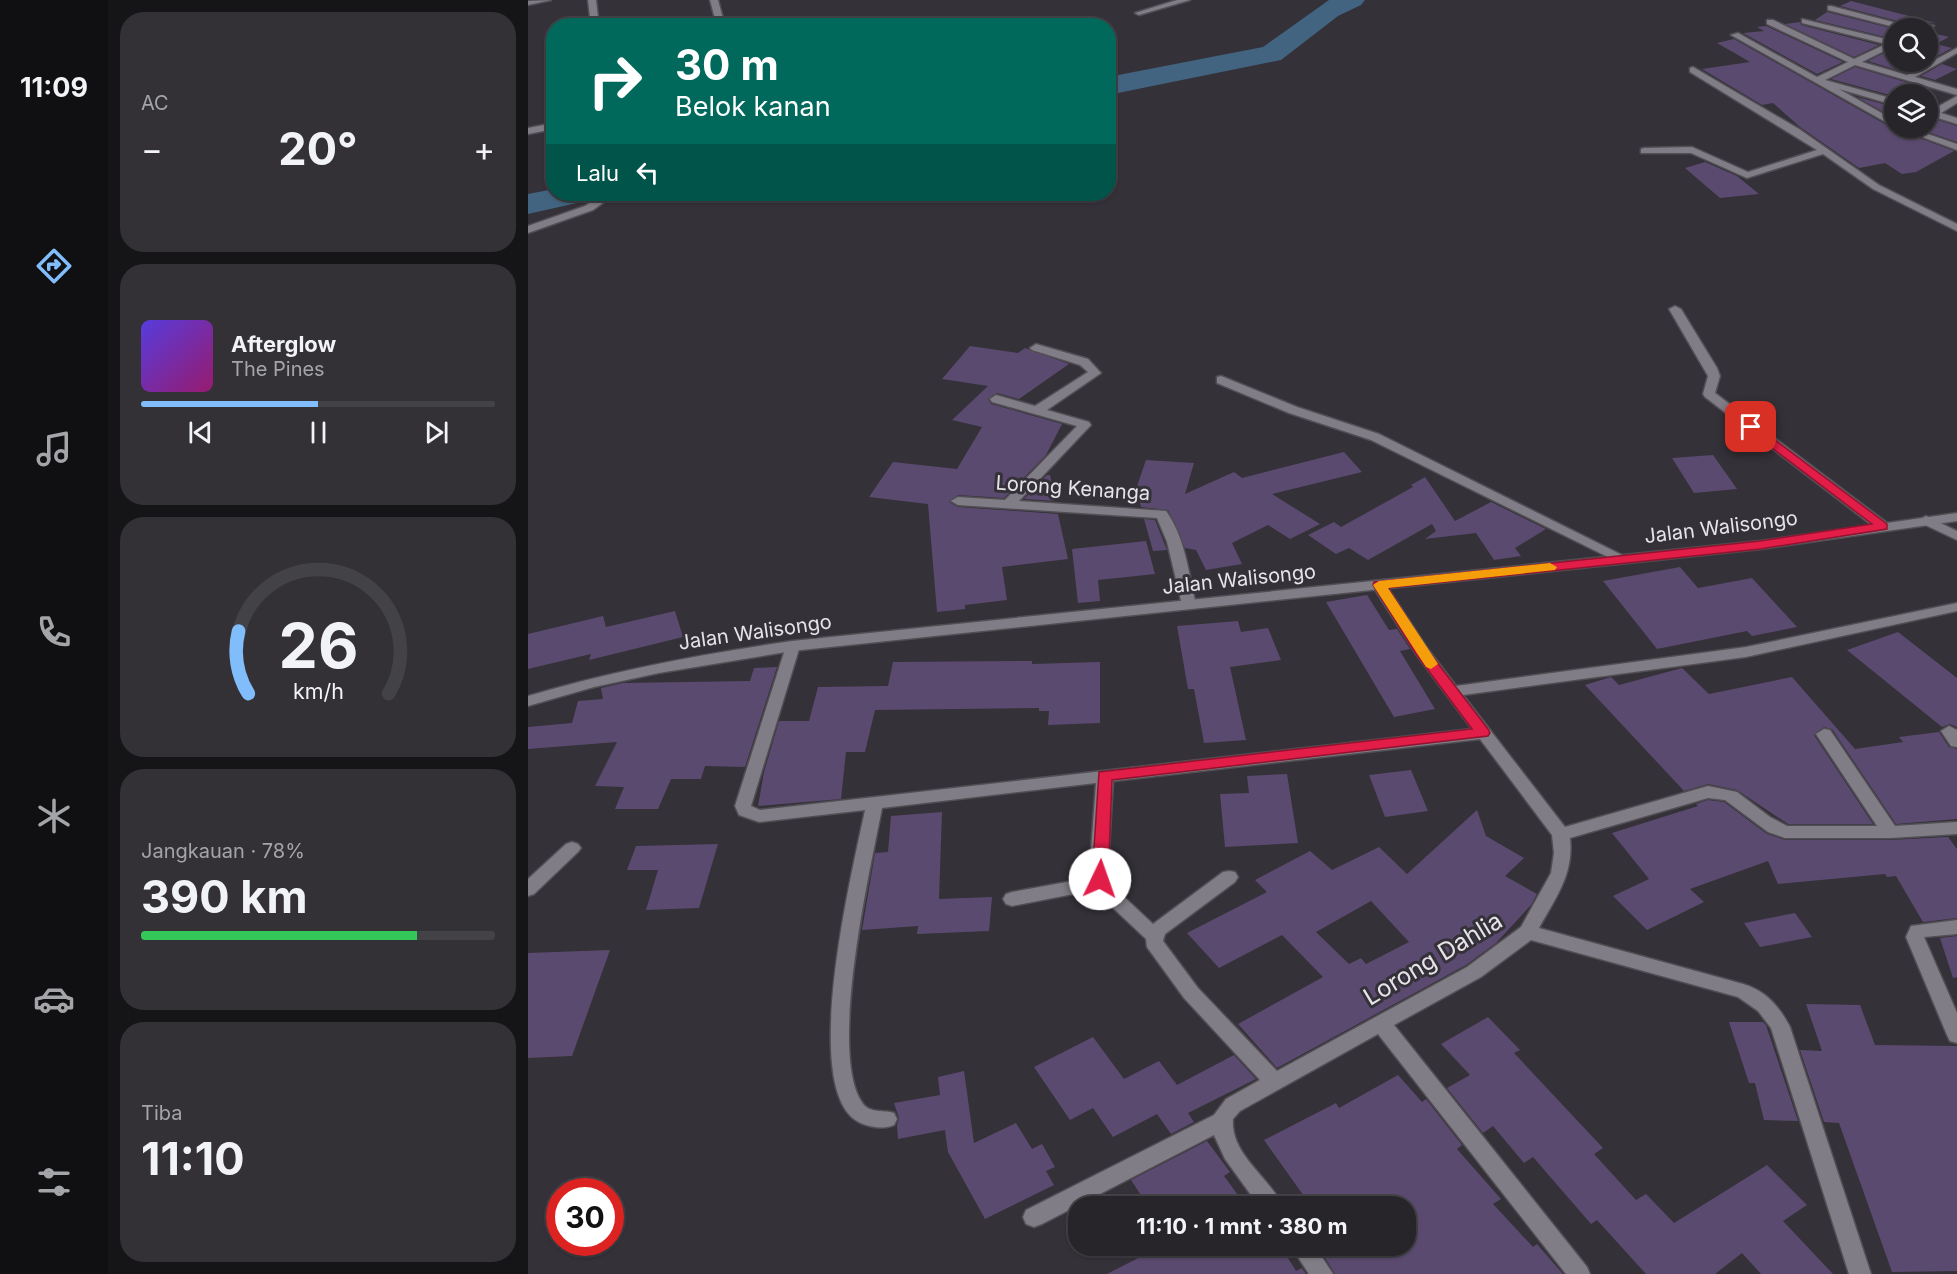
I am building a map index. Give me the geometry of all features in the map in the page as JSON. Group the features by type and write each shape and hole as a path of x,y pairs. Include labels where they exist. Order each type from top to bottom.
{"street":[{"path":"528,3 547,0"},
{"path":"592,0 594,18"},
{"path":"714,0 719,18"},
{"path":"1139,13 1186,0"},
{"path":"1831,8 1884,22"},
{"path":"1805,21 1884,41"},
{"path":"1770,22 1854,62 1957,93"},
{"path":"1735,35 1884,117"},
{"path":"1816,80 1884,48"},
{"path":"1907,78 1957,50"},
{"path":"1693,70 1824,151 1876,187 1957,228"},
{"path":"1816,80 1884,99"},
{"path":"1938,109 1957,99"},
{"path":"1938,115 1957,121"},
{"path":"528,130 546,127"},
{"path":"1931,138 1957,147"},
{"path":"1644,151 1692,150 1747,176 1824,151"},
{"path":"528,230 597,205 602,201"},
{"path":"1675,309 1711,368 1714,376 1709,394 1882,526"},
{"path":"1036,348 1084,362 1095,373 1038,410"},
{"path":"1221,380 1293,410 1375,437 1623,559"},
{"path":"996,399 1085,425 1010,504"},
{"name":"Lorong Kenanga","path":"958,501 1161,514 1171,537 1189,605"},
{"name":"Jalan Walisongo","path":"528,701 597,679 646,668 792,646 1760,545 1957,517"},
{"path":"1926,520 1957,536"},
{"path":"1379,585 1421,651 1562,834 1708,792 1733,795 1771,827 1785,832 1890,832 1957,828"},
{"path":"1452,692 1746,652 1957,607"},
{"path":"792,646 743,806 745,811 759,816 1483,733"},
{"path":"1824,734 1890,832"},
{"path":"1098,884 1105,776"},
{"path":"875,802 841,990 842,1082 847,1098 857,1112 871,1118 887,1119"},
{"name":"Lorong Dahlia","path":"1034,1217 1222,1121 1233,1105 1474,972 1528,932 1560,873 1563,853 1562,834"},
{"path":"528,889 572,848"},
{"path":"1153,935 1229,877"},
{"path":"1012,899 1098,884"},
{"path":"1098,884 1153,935 1154,942 1191,993 1275,1083"},
{"path":"1957,927 1921,930 1917,931 1915,937 1957,1035"},
{"path":"1528,932 1753,994 1766,1005 1780,1027 1860,1274"},
{"path":"1381,1023 1579,1274"},
{"path":"1222,1121 1227,1145 1265,1196"},
{"path":"1309,1256 1322,1274"}],"building":[{"path":"1851,1 1917,18 1886,18 1840,6"},
{"path":"1827,12 1884,26 1884,37 1815,20"},
{"path":"1800,22 1801,25 1879,45 1854,57 1785,24"},
{"path":"1766,26 1843,62 1817,74 1743,33 1764,31 1757,27"},
{"path":"1938,34 1949,37 1938,43"},
{"path":"1734,39 1884,124 1884,138 1919,138 1954,151 1916,172 1902,174 1885,163 1859,168 1800,127 1773,103 1762,105 1702,69 1750,62 1717,43"},
{"path":"1938,44 1952,48 1938,56"},
{"path":"1884,53 1884,66 1868,61"},
{"path":"1942,64 1957,69 1935,80 1921,76 1928,72 1938,72 1938,66"},
{"path":"1855,67 1912,84 1884,84 1884,93 1831,79"},
{"path":"1857,97 1884,104 1884,112"},
{"path":"1938,120 1957,126 1957,142 1938,136"},
{"path":"1705,162 1737,176 1759,194 1720,198 1685,168"},
{"path":"970,346 1018,353 1025,348 1069,364 1019,399 997,393 988,399 991,404 1062,424 1046,455 1004,498 958,495 949,502 958,507 1058,514 1068,559 1002,567 1007,600 965,605 965,609 937,612 928,504 869,497 893,462 957,469 982,427 952,420 988,386 942,379"},
{"path":"1344,452 1362,472 1272,494 1320,524 1290,539 1268,525 1232,543 1242,564 1206,570 1196,550 1185,548 1168,510 1141,507 1136,489 1146,460 1194,463 1185,494 1234,472 1242,478"},
{"path":"1713,455 1737,489 1694,493 1672,458"},
{"path":"1047,475 1050,475 1056,501 1024,499"},
{"path":"1425,477 1455,521 1491,502 1546,529 1515,548 1521,556 1494,560 1476,533 1425,539 1436,531 1432,524 1368,560 1349,548 1336,554 1308,535 1334,522 1341,527 1413,487 1411,485"},
{"path":"1144,519 1155,520 1167,550 1153,551"},
{"path":"1146,541 1155,574 1098,580 1100,601 1078,603 1072,549"},
{"path":"1680,567 1698,588 1752,578 1797,627 1752,636 1747,631 1657,649 1603,581"},
{"path":"1367,595 1389,630 1397,629 1410,649 1400,651 1435,709 1394,717 1326,602"},
{"path":"675,611 683,637 589,660 591,654 528,669 528,634 603,616 606,627"},
{"path":"1238,621 1241,632 1268,628 1281,660 1230,667 1246,740 1204,743 1194,689 1188,689 1177,626"},
{"path":"1898,632 1957,678 1957,727 1950,724 1942,727 1847,650"},
{"path":"1032,661 1032,664 1100,662 1100,723 1048,725 1049,711 1039,711 1039,708 875,710 865,752 846,752 841,799 758,806 764,772 779,721 809,721 818,687 888,686 893,662"},
{"path":"777,667 745,767 705,766 701,779 671,779 658,809 615,809 624,787 595,786 617,742 528,749 528,727 572,723 578,701 603,699 601,688 623,683 750,681 754,668"},
{"path":"1682,668 1709,694 1792,677 1855,749 1903,742 1899,737 1939,732 1949,747 1957,749 1957,819 1896,824 1832,729 1824,727 1814,735 1873,824 1788,824 1737,790 1708,784 1684,791 1585,685 1611,677 1619,685"},
{"path":"1411,770 1428,811 1385,817 1369,775"},
{"path":"1287,774 1298,843 1225,847 1220,794 1249,793 1247,776"},
{"path":"1708,800 1724,802 1767,834 1785,840 1890,840 1948,837 1957,849 1957,918 1923,922 1896,876 1887,877 1885,874 1778,884 1768,861 1690,889 1704,902 1647,930 1613,896 1649,879 1612,833 1698,806 1696,804"},
{"path":"1477,810 1486,836 1524,858 1505,876 1537,894 1531,905 1496,943 1466,965 1277,1068 1238,1024 1323,977 1282,935 1219,968 1187,933 1267,892 1255,880 1310,851 1332,870 1379,847 1407,874","holes":["1371,901 1409,942 1366,964 1361,958 1349,964 1316,932"]},
{"path":"942,812 939,899 992,897 989,931 917,934 918,926 862,930 875,853 888,852 891,816"},
{"path":"718,844 699,908 646,910 658,870 627,870 636,846"},
{"path":"1795,913 1812,937 1760,947 1744,923"},
{"path":"1957,936 1957,977 1953,978 1940,938"},
{"path":"610,950 572,1056 528,1058 528,953"},
{"path":"1806,1004 1860,1005 1875,1045 1957,1046 1957,1271 1892,1272 1839,1123 1824,1122 1800,1050 1822,1051"},
{"path":"1488,1017 1520,1050 1514,1053 1603,1148 1594,1154 1636,1200 1646,1194 1674,1223 1767,1165 1807,1205 1783,1221 1833,1274 1761,1274 1742,1253 1715,1274 1646,1274 1597,1220 1591,1224 1533,1157 1524,1163 1493,1126 1483,1133 1447,1088 1470,1075 1441,1044"},
{"path":"1729,1022 1763,1022 1766,1025 1798,1121 1764,1120 1755,1083 1749,1083"},
{"path":"1093,1037 1124,1079 1159,1061 1177,1085 1234,1055 1256,1079 1188,1113 1194,1122 1171,1134 1157,1114 1113,1137 1093,1108 1070,1120 1034,1067"},
{"path":"964,1071 974,1143 1016,1123 1032,1149 1042,1144 1055,1167 1046,1171 1054,1185 985,1219 948,1152 945,1130 898,1139 899,1118 894,1103 940,1095 938,1077"},
{"path":"1398,1075 1422,1102 1426,1099 1462,1145 1457,1149 1501,1199 1493,1204 1533,1247 1537,1244 1563,1274 1335,1274 1324,1256 1416,1256 1416,1196 1304,1196 1264,1140 1336,1103 1339,1108"},
{"path":"1207,1141 1230,1172 1224,1176 1239,1196 1141,1196 1131,1180"},
{"path":"1142,1256 1287,1256 1296,1271 1302,1268 1306,1274 1107,1274"}],"waterway":[{"path":"1116,84 1271,54 1292,41 1329,11 1352,0"},
{"path":"528,204 546,200"}],"slow traffic":[{"path":"1431,664 1379,585 1550,567"}],"route":[{"path":"1100,879 1105,776 1483,733 1421,651 1379,585 1760,545 1882,526 1751,427"}]}
